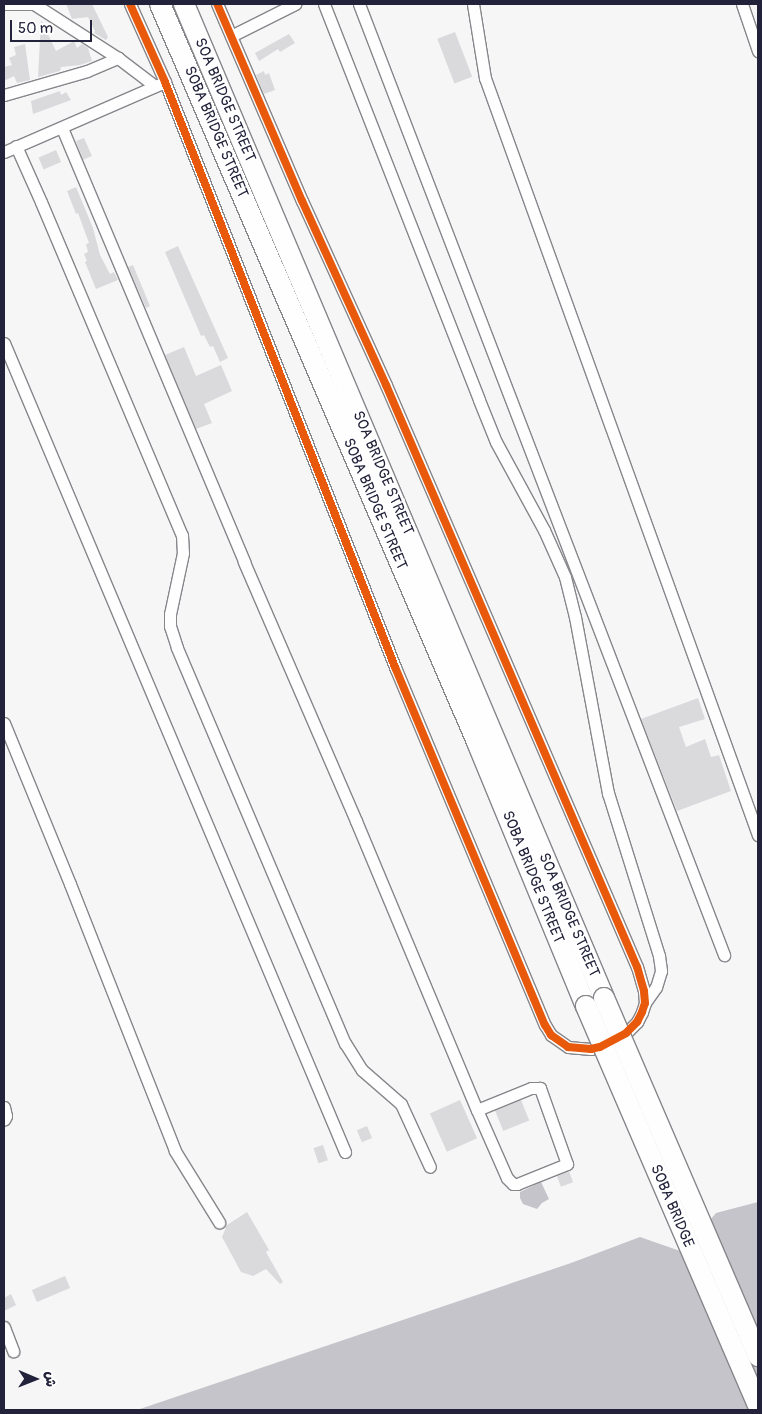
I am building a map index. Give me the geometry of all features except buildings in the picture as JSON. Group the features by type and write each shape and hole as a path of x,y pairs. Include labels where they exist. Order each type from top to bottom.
{"highway":[{"name":"SOBA BRIDGE STREET","path":"160,4 473,733 586,1006"},
{"name":"SOA BRIDGE STREET","path":"184,4 604,998"},
{"name":"SOBA BRIDGE","path":"604,998 758,1356"},
{"name":"SOBA BRIDGE","path":"586,1006 758,1405"}],"street":[{"path":"4,4 34,4 160,84"},
{"path":"130,4 160,84 395,667 545,1025 551,1035 568,1047 591,1050 614,1041 637,1022 645,1003 656,988 661,971 659,956 608,793 574,610 565,577 544,530 496,442 324,4"},
{"path":"217,4 302,201 386,384 637,967 644,991 645,1003"},
{"path":"231,36 295,4"},
{"path":"359,4 447,229 576,575 724,955"},
{"path":"473,4 485,78 758,835"},
{"path":"742,4 758,51"},
{"path":"4,95 87,71 118,58"},
{"path":"4,152 160,84"},
{"path":"62,128 477,1110 507,1178 513,1184 522,1183 567,1164 540,1088 531,1088 477,1110"},
{"path":"16,146 45,210 182,535 183,553 170,614 170,626 177,648 345,1043 362,1070 401,1104 430,1168"},
{"path":"4,342 345,1152"},
{"path":"4,723 70,884 175,1151 219,1222"},
{"path":"4,1107 6,1116 4,1120"},
{"path":"4,1327 14,1351"}],"shaded area":[{"path":"541,1182 549,1199 537,1209 523,1204 520,1192"},
{"path":"758,1202 758,1410 137,1410 571,1263 640,1237 683,1252 716,1213"}],"cycle path":[{"path":"130,4 165,82 395,667 545,1025 551,1035 568,1047 591,1049 600,1047 626,1033 637,1022 642,1012 645,1003 644,991 637,967 386,385 302,201 217,4"}]}
